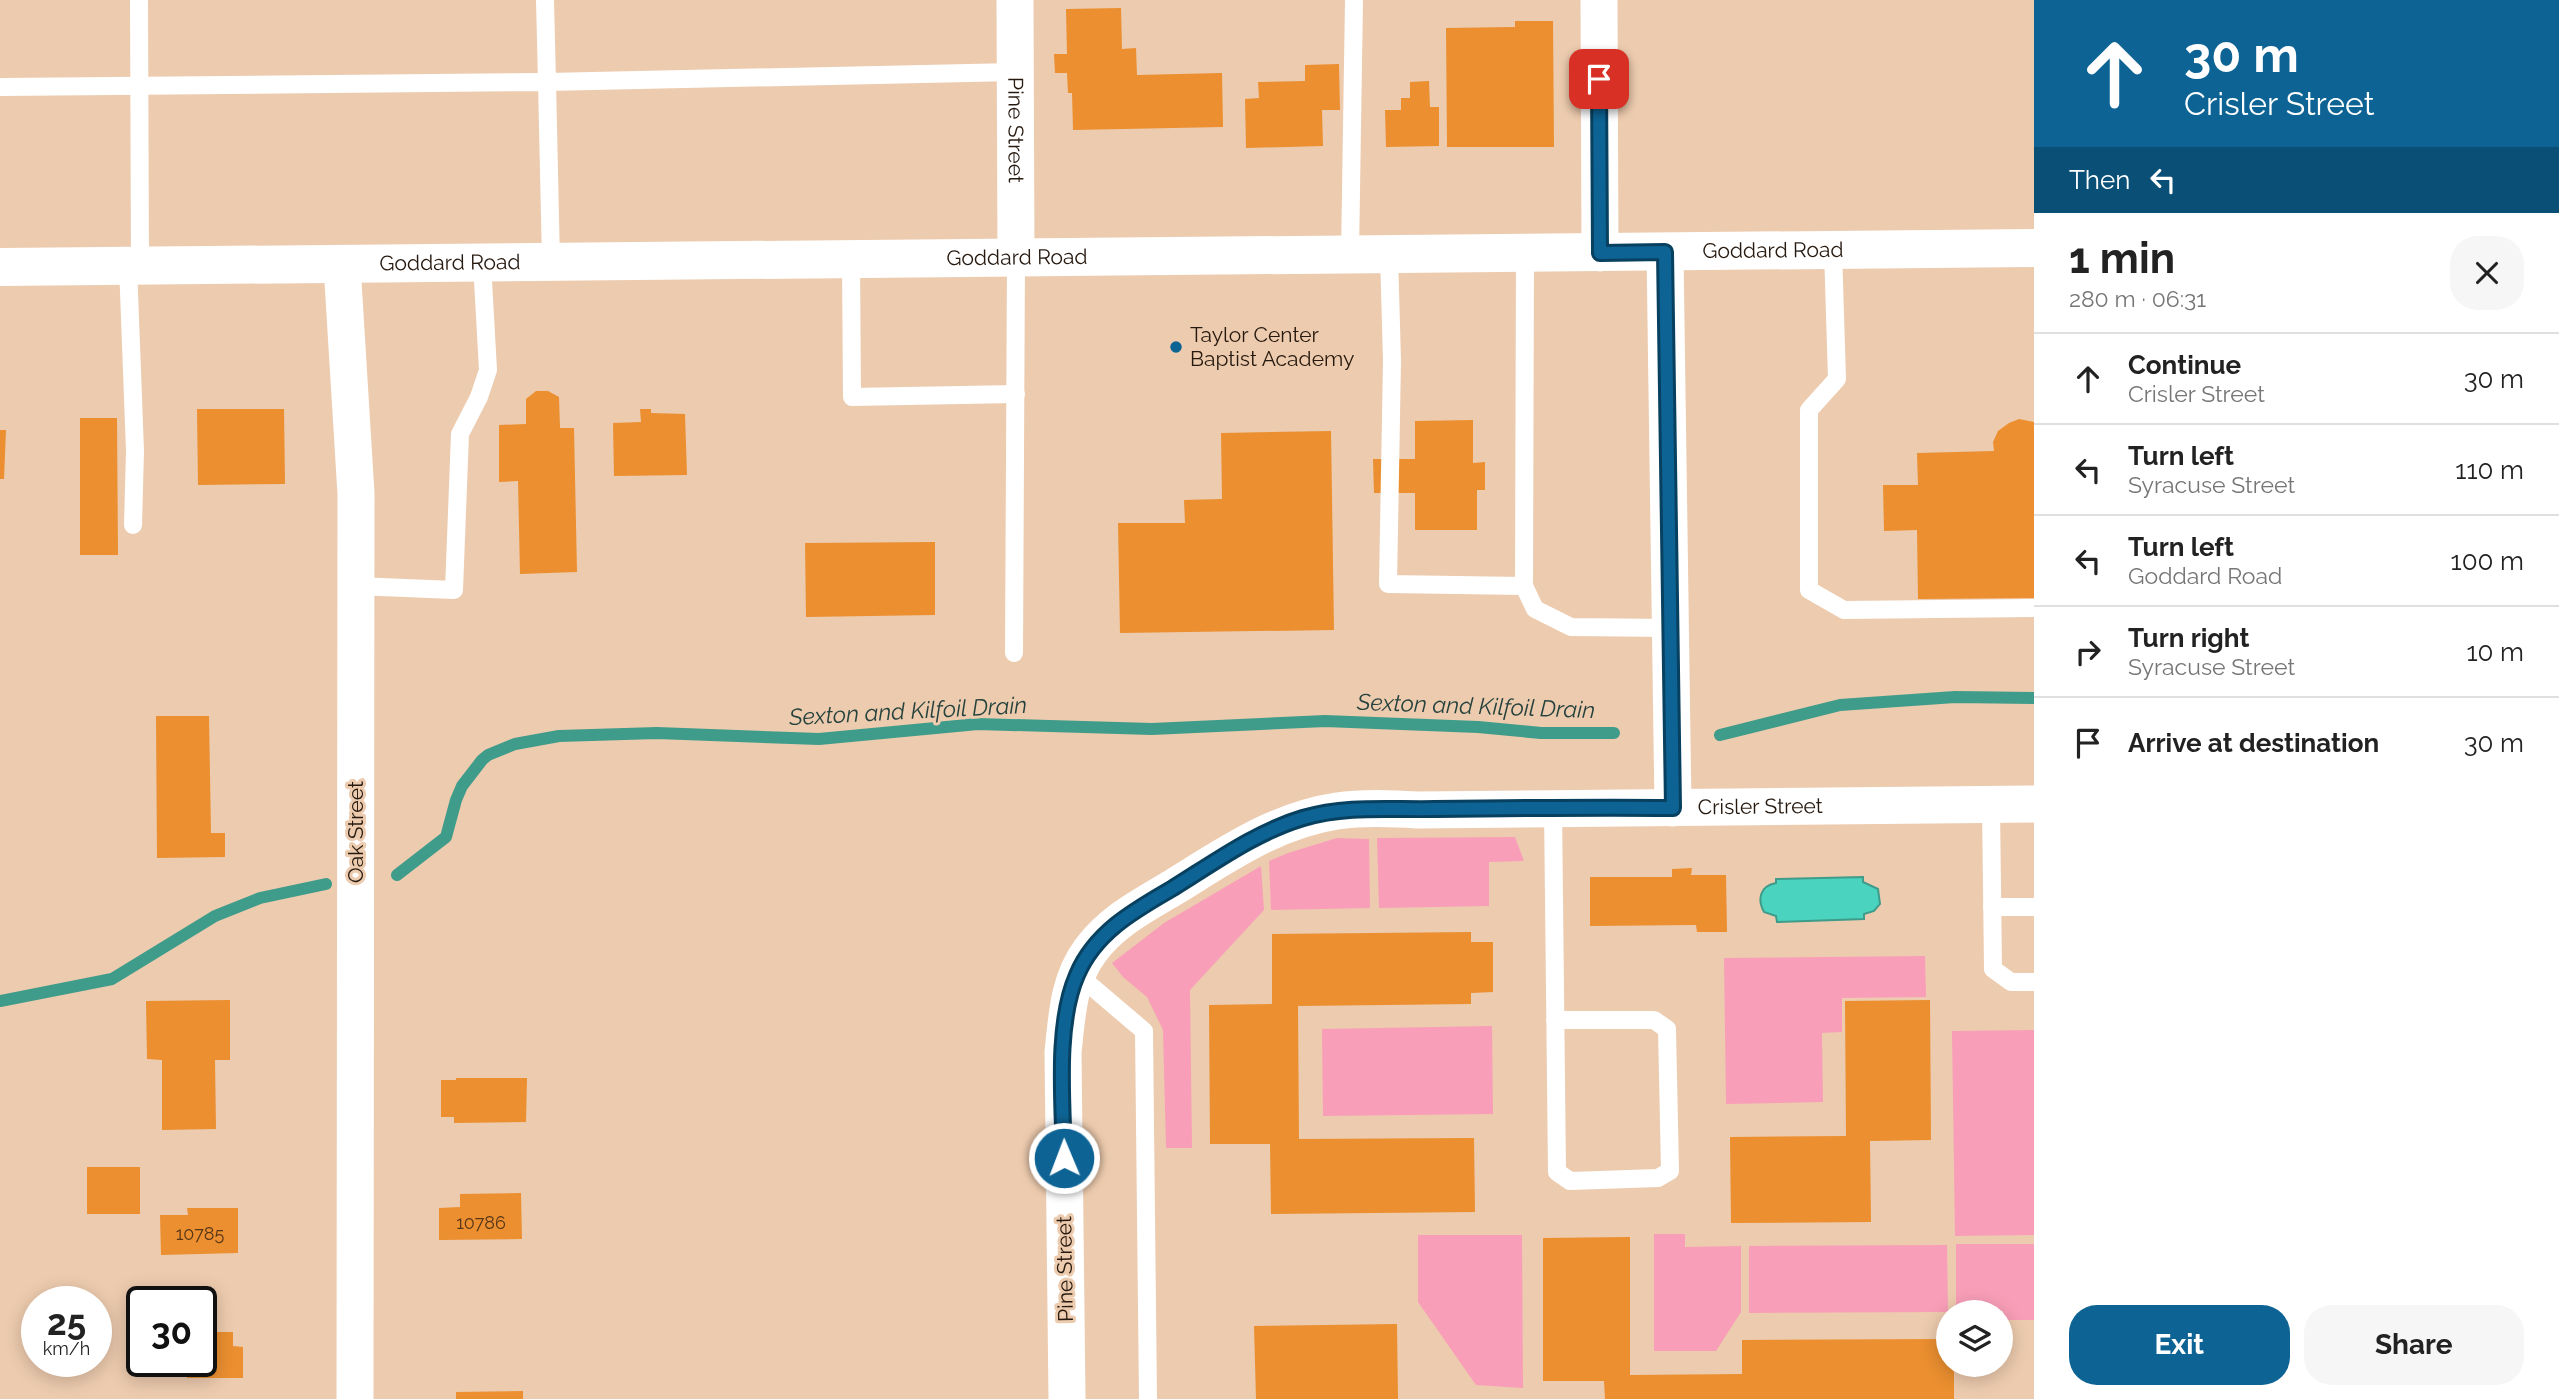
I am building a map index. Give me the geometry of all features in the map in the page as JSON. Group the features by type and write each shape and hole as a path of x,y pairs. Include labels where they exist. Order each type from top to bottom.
{"main road":[{"name":"Goddard Road","path":"0,267 2034,248"}],"street":[{"name":"Pine Street","path":"1014,0 1016,258"},
{"path":"1599,0 1600,253"},
{"path":"1665,252 1673,808"},
{"name":"Oak Street","path":"342,265 356,494 355,1399"},
{"name":"Crisler Street","path":"1077,974 1091,950 1121,919 1260,835 1303,818 1337,811 1372,807 1417,810 2034,804"},
{"name":"Pine Street","path":"1067,1399 1063,1052 1068,999 1077,974"}],"lane":[{"path":"133,525 139,0"},
{"path":"544,0 551,262"},
{"path":"1350,255 1354,0"},
{"path":"0,88 547,82 1015,72"},
{"path":"1833,250 1838,379 1809,410 1810,590 1844,610 2034,608"},
{"path":"1525,253 1524,586 1535,610 1571,627 1671,628"},
{"path":"1390,255 1392,361 1388,584 1524,586"},
{"path":"1014,653 1016,258"},
{"path":"851,259 852,397 1016,394"},
{"path":"356,586 454,590 460,434 480,397 488,370 482,263"},
{"path":"1991,805 1993,969 2011,982 2034,982"},
{"path":"1553,807 1555,1020 1558,1172 1570,1181 1658,1178 1670,1171 1667,1030 1654,1020 1555,1020"},
{"path":"1992,908 2034,907"},
{"path":"1077,974 1144,1031 1149,1399"}],"shaded area":[{"path":"1515,837 1524,861 1489,862 1489,906 1379,908 1377,838"},
{"path":"1337,838 1369,839 1370,908 1271,910 1269,861"},
{"path":"1261,866 1264,910 1190,990 1192,1148 1166,1148 1163,1030 1147,997 1123,977 1112,963 1164,923"},
{"path":"1925,956 1926,997 1842,998 1842,1032 1822,1033 1823,1102 1726,1104 1724,958"},
{"path":"1492,1026 1493,1114 1323,1116 1322,1029"},
{"path":"2034,1030 2034,1235 1955,1236 1952,1031"},
{"path":"1654,1234 1685,1234 1685,1247 1741,1246 1741,1312 1716,1351 1654,1351"},
{"path":"1418,1235 1522,1235 1523,1388 1476,1385 1418,1302"},
{"path":"1956,1244 2034,1244 2034,1320 2013,1320 2013,1300 1956,1300"},
{"path":"1947,1245 1948,1300 1936,1300 1936,1312 1749,1313 1749,1246"}],"water":[{"path":"1863,877 1863,882 1878,889 1880,904 1874,911 1864,914 1864,919 1777,922 1776,916 1764,912 1762,907 1763,890 1776,883 1776,879"}],"building":[{"path":"1121,8 1122,49 1136,48 1137,75 1222,73 1223,127 1073,130 1072,93 1068,93 1067,73 1055,73 1054,54 1067,54 1066,9"},
{"path":"1515,21 1553,21 1554,147 1447,147 1446,28 1515,27"},
{"path":"1339,64 1340,110 1322,110 1323,146 1246,148 1245,99 1259,98 1258,82 1305,81 1305,65"},
{"path":"1429,81 1430,107 1439,107 1439,146 1386,147 1385,110 1401,110 1401,98 1410,98 1410,82"},
{"path":"536,391 548,391 559,397 560,428 574,428 577,572 520,574 518,481 499,482 499,425 526,424 526,399"},
{"path":"197,409 284,409 285,484 198,485"},
{"path":"640,409 651,409 651,413 685,414 687,475 614,476 613,423 641,422"},
{"path":"80,418 117,418 118,555 80,555"},
{"path":"2019,419 2034,422 2034,598 1918,599 1917,530 1884,531 1883,485 1918,485 1917,453 1994,451 1993,442 1998,431"},
{"path":"1473,420 1473,463 1485,462 1485,490 1477,490 1477,530 1415,530 1415,493 1374,493 1373,459 1415,459 1415,421"},
{"path":"0,430 6,430 4,479 0,479"},
{"path":"1331,431 1334,630 1120,633 1118,523 1185,523 1184,500 1222,499 1221,433"},
{"path":"935,542 935,615 806,617 805,543"},
{"path":"156,716 209,716 211,833 225,833 225,857 157,858"},
{"path":"1692,868 1691,875 1726,875 1727,932 1697,932 1696,925 1590,926 1590,877 1672,877 1672,869"},
{"path":"1471,932 1471,942 1493,942 1493,992 1471,993 1471,1004 1298,1006 1299,1139 1474,1138 1475,1212 1271,1214 1270,1144 1210,1144 1209,1005 1272,1004 1272,934"},
{"path":"230,1000 230,1060 215,1060 216,1129 162,1130 162,1060 147,1059 146,1001"},
{"path":"1930,1000 1931,1140 1870,1141 1871,1222 1731,1223 1730,1137 1846,1136 1845,1001"},
{"path":"527,1078 526,1122 454,1123 454,1117 441,1117 441,1080"},
{"path":"87,1167 140,1167 140,1214 87,1214"},
{"path":"521,1193 522,1239 439,1240 439,1208 460,1207 460,1194"},
{"path":"187,1208 238,1208 238,1253 161,1255 160,1215 188,1215"},
{"path":"1630,1237 1630,1375 1742,1374 1742,1340 1936,1339 1936,1377 1954,1377 1954,1399 1605,1399 1604,1381 1543,1381 1543,1238"},
{"path":"1397,1324 1398,1399 1256,1399 1254,1326"},
{"path":"217,1332 233,1332 233,1346 243,1347 243,1378 187,1378 217,1377"},
{"path":"523,1391 523,1399 456,1399 456,1392"}],"waterway":[{"name":"Sexton and Kilfoil Drain","path":"1720,735 1840,705 1955,697 2034,698"},
{"name":"Sexton and Kilfoil Drain","path":"397,875 446,837 462,786 482,760 515,744 559,736 657,733 819,739 978,724 1152,729 1325,721 1478,727 1541,733 1614,733"},
{"name":"Sexton and Kilfoil Drain","path":"0,1001 112,979 215,916 260,898 326,884"}],"place":[{"name":"Taylor Center Baptist Academy","path":"1176,347"}],"route":[{"path":"1064,1158 1063,1052 1068,999 1077,974 1091,950 1121,919 1260,835 1303,818 1372,807 1417,810 1673,808 1665,252 1600,253 1599,79"}]}
